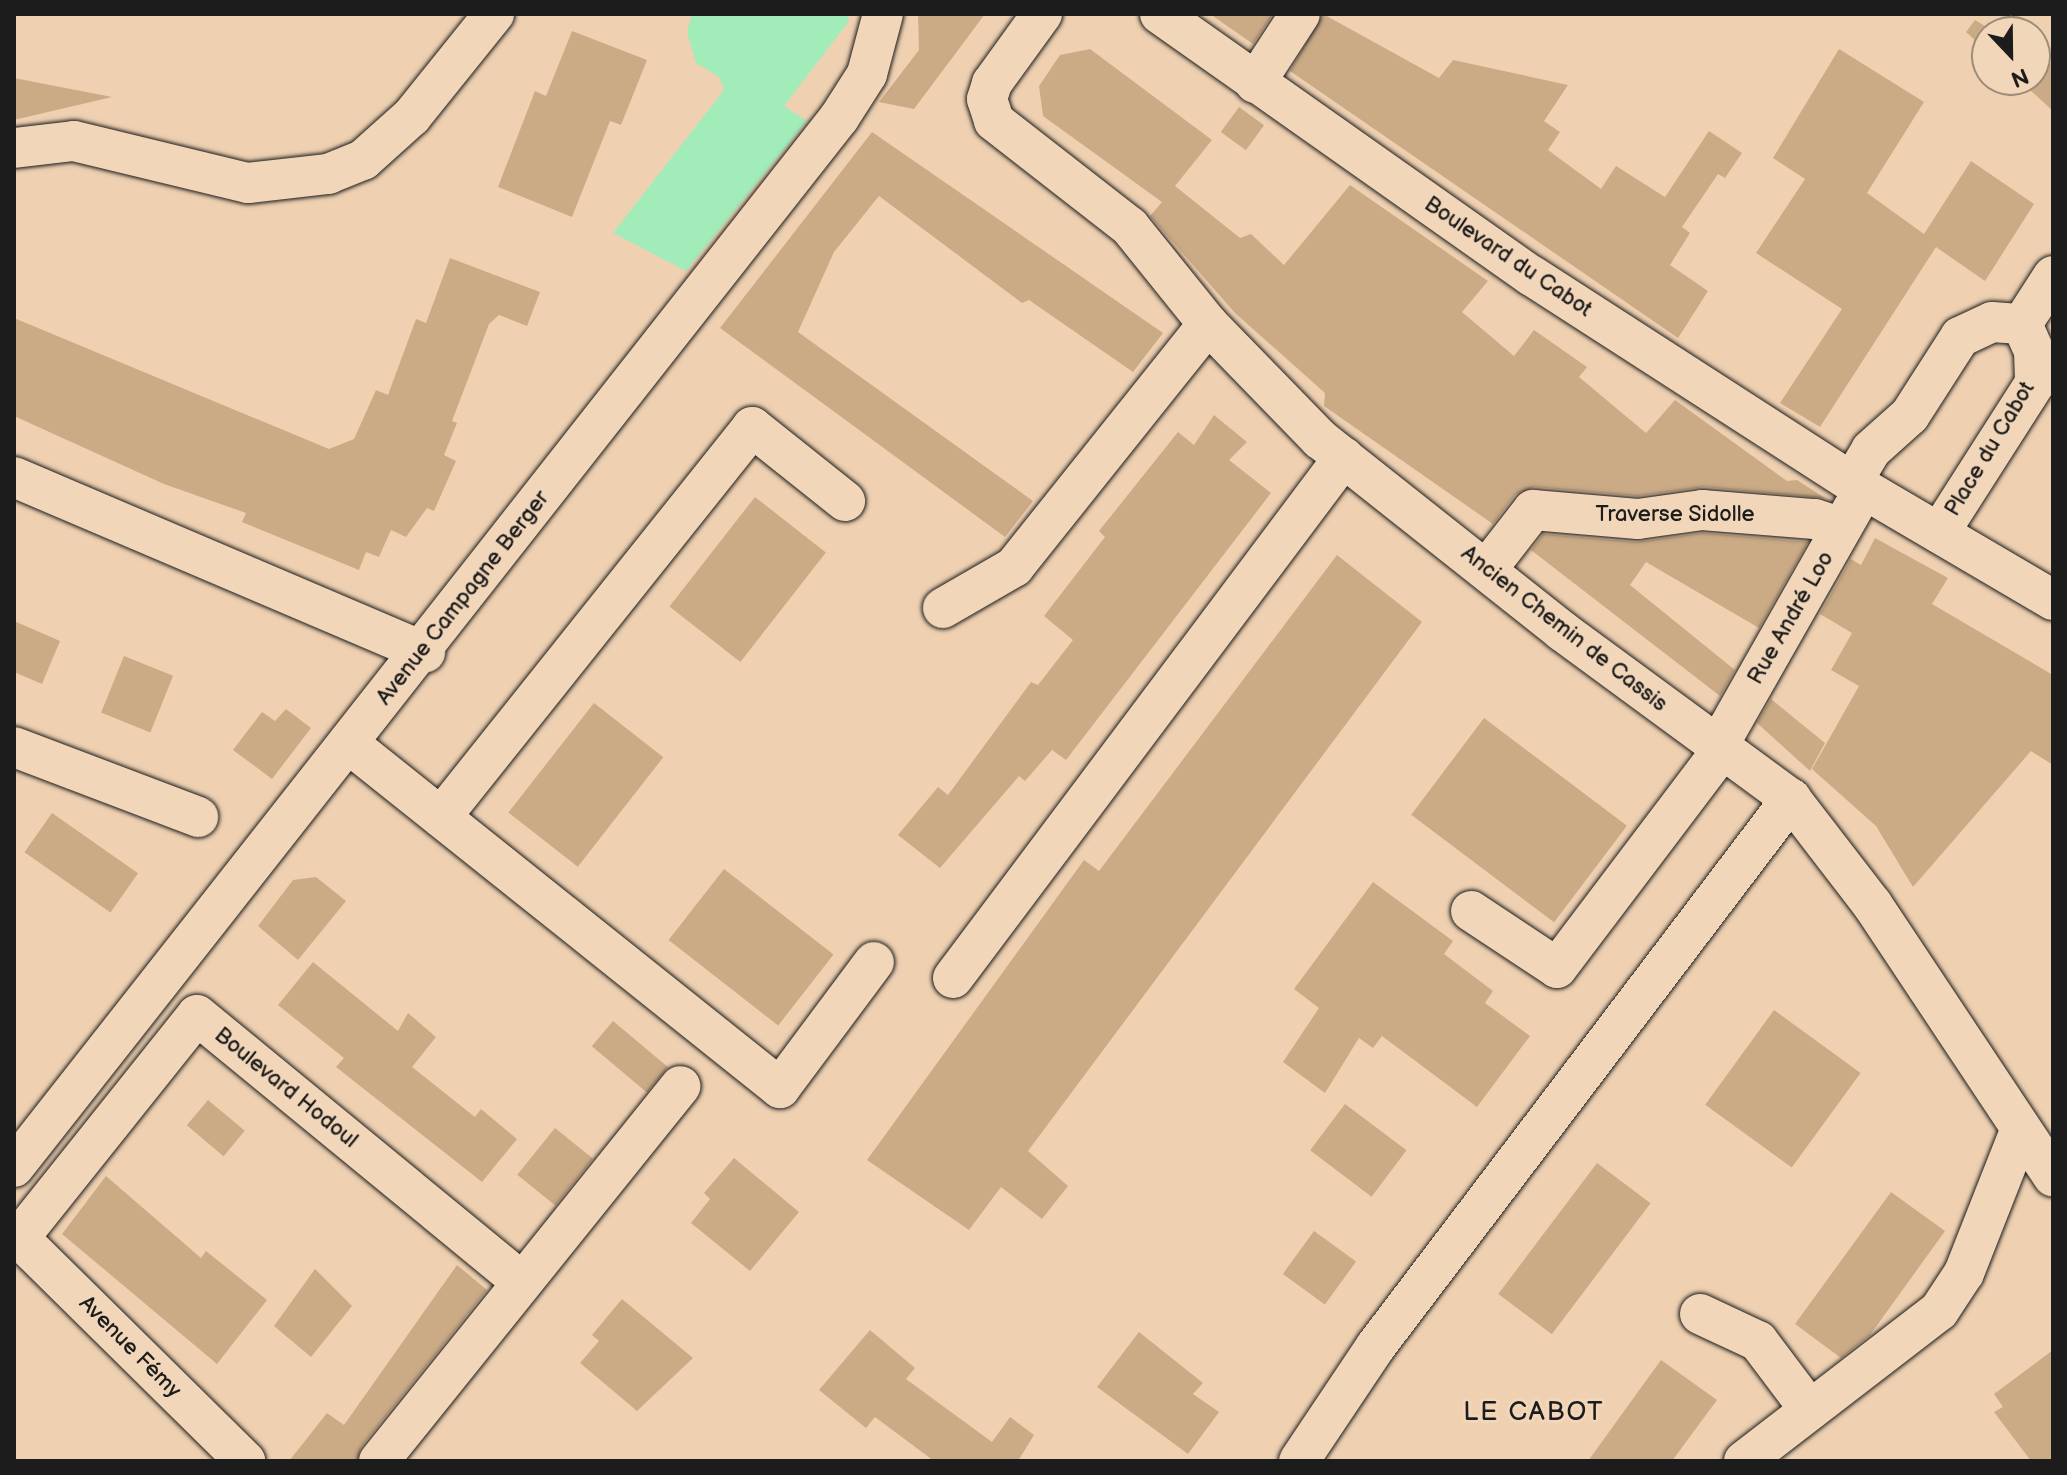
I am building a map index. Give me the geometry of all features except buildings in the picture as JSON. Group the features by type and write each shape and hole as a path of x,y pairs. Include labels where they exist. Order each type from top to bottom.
{"street":[{"path":"14,148 74,141 248,183 328,174 363,160 412,116 494,14"},
{"name":"Avenue Campagne Berger","path":"14,1167 348,743 425,652 839,118 867,74 883,14"},
{"name":"Ancien Chemin de Cassis","path":"1042,14 987,99 994,121 1010,137 1130,227 1208,324 1344,457 1720,748 1791,799 1872,904 2020,1131 2053,1176"},
{"name":"Boulevard du Cabot","path":"1160,14 1532,276 1858,486 2053,600"},
{"path":"1255,83 1300,14"},
{"path":"1858,486 1871,450 1910,415 1960,337 1992,322 2022,324 2053,276"},
{"path":"943,608 1014,567 1208,324"},
{"name":"Place du Cabot","path":"1939,533 2035,383 2034,351 2022,324"},
{"path":"441,817 752,427 845,501"},
{"path":"953,978 1344,457"},
{"path":"14,477 425,652"},
{"name":"Rue André Loo","path":"1471,911 1557,968 1720,748 1842,528 1858,486"},
{"name":"Traverse Sidolle","path":"1487,569 1533,510 1638,519 1702,510 1815,519 1842,528"},
{"path":"348,743 780,1088 874,962"},
{"path":"14,747 198,817"},
{"path":"1299,1461 1376,1346 1791,799"},
{"name":"Boulevard Hodoul","path":"16,1236 197,1015 521,1281"},
{"path":"379,1461 681,1086"},
{"path":"1744,1461 1939,1311 1964,1273 2020,1131"},
{"name":"Avenue Fémy","path":"16,1236 245,1461"},
{"path":"1700,1314 1758,1341 1810,1410"}],"green space":[{"path":"692,14 847,14 849,21 784,106 807,121 686,271 613,233 724,90 719,77 696,63 687,32"}],"district":[{"name":"LE CABOT","path":"1534,1413"}]}
